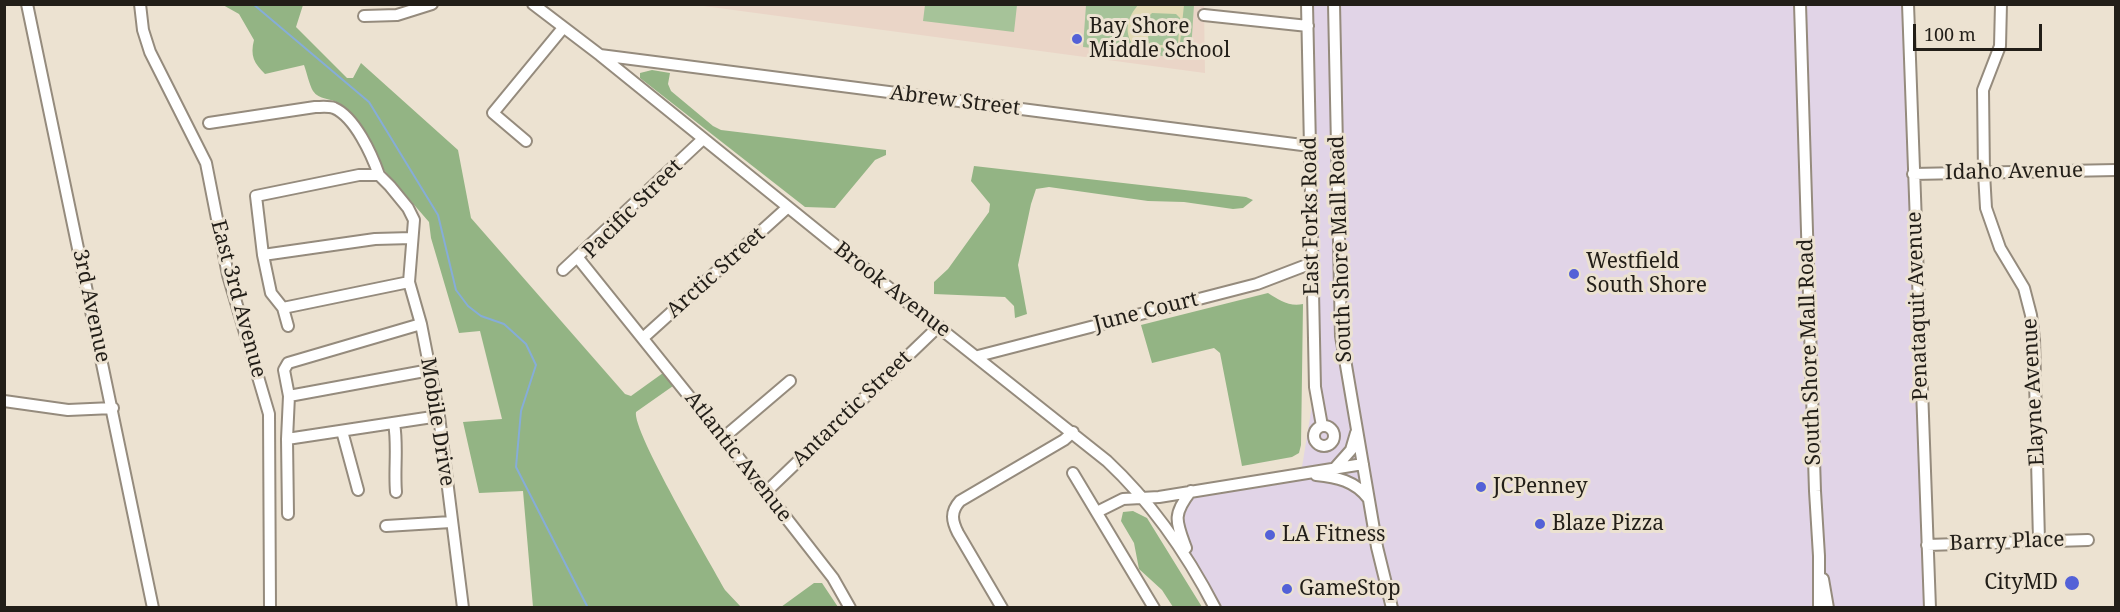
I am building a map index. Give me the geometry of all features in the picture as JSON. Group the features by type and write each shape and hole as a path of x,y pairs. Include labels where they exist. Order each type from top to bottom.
{"street":[{"name":"3rd Avenue","path":"27,4 153,608"},
{"name":"East 3rd Avenue","path":"140,4 143,30 150,52 206,164 228,275 270,414 270,608"},
{"path":"363,16 397,15 432,4"},
{"name":"Brook Avenue","path":"533,4 1107,460 1165,525 1215,608"},
{"name":"East Forks Road","path":"1307,4 1315,387 1322,426"},
{"name":"South Shore Mall Road","path":"1334,4 1341,326 1344,360 1379,554 1392,604"},
{"name":"South Shore Mall Road","path":"1800,4 1819,608"},
{"name":"Penataquit Avenue","path":"1908,4 1930,608"},
{"name":"Elayne Avenue","path":"2001,4 2000,46 1983,90 1986,208 2000,248 2024,288 2031,315 2034,339 2039,541"},
{"path":"1204,15 1308,26"},
{"path":"526,141 493,113 563,28"},
{"name":"Abrew Street","path":"600,55 1310,146"},
{"name":"Mobile Drive","path":"209,123 315,106 332,107 344,114 360,134 379,175 408,208 414,220 409,282 421,324 439,417 463,608"},
{"name":"Pacific Street","path":"620,309 578,258 703,139"},
{"name":"Idaho Avenue","path":"1913,174 2115,170"},
{"path":"288,326 283,308 271,293 255,196 359,175 379,175"},
{"name":"Arctic Street","path":"644,338 788,207"},
{"path":"263,255 375,239 412,238"},
{"path":"563,270 578,258"},
{"name":"June Court","path":"978,356 1257,284 1312,263"},
{"path":"283,308 409,282"},
{"name":"Atlantic Avenue","path":"620,309 833,578 850,608"},
{"path":"288,514 289,396 284,370 288,363 421,324"},
{"name":"Antarctic Street","path":"766,492 939,326"},
{"path":"289,396 430,370"},
{"path":"723,438 790,381"},
{"path":"4,401 68,410 113,408"},
{"path":"287,439 439,417"},
{"path":"394,423 397,440 394,473 396,492"},
{"path":"1335,468 1351,450 1356,430"},
{"path":"342,431 358,490"},
{"path":"1002,608 958,533 953,513 960,501 1064,440 1073,432"},
{"path":"1097,512 1123,499 1191,491 1363,464"},
{"path":"1073,473 1154,608"},
{"path":"1301,473 1344,480 1356,486 1369,500"},
{"path":"1191,491 1181,505 1177,524 1193,568"},
{"path":"386,526 451,522"},
{"name":"Barry Place","path":"1927,545 2088,540"},
{"name":"South Shore Mall Road","path":"1819,556 1828,608"}],"shaded area":[{"name":"Bay Shore Middle School","path":"696,5 1204,5 1205,73"},
{"path":"1307,5 1908,5 1929,607 1215,607 1193,568 1177,524 1191,491 1301,473 1315,387"}],"green space":[{"path":"223,5 303,5 296,27 347,78 353,78 361,63 458,150 471,218 625,394 631,396 663,373 673,386 636,412 638,424 659,470 725,590 741,607 533,607 523,491 479,493 463,422 502,419 480,331 459,333 431,238 429,222 383,169 371,142 353,116 338,103 313,91 304,65 265,74 254,59 252,51 254,40 239,14"},
{"path":"925,5 1017,5 1014,32 923,21"},
{"path":"1086,5 1194,5 1191,51 1180,58 1083,47"},
{"path":"652,70 670,73 668,84 671,91 721,130 886,150 886,155 875,160 835,208 805,207 640,78 640,73"},
{"path":"974,166 1246,197 1253,200 1243,208 1233,209 1184,202 1148,201 1049,187 1036,189 1018,265 1027,314 1015,318 1014,306 1005,297 934,294 934,282 948,269 989,212 990,204 971,181"},
{"path":"1268,293 1289,304 1303,304 1301,445 1299,453 1292,457 1242,466 1220,353 1214,348 1152,363 1141,325"},
{"path":"1133,511 1147,518 1202,607 1173,607 1162,590 1139,569 1134,543 1121,521 1123,512"},
{"path":"814,583 822,583 838,607 781,607"}],"sand":[{"path":"1139,4 1184,5 1180,43 1184,48 1183,52 1177,52 1174,48 1133,45 1128,34 1128,24","holes":["1152,13 1176,14 1180,18 1178,43 1174,46 1149,44 1149,16"]}],"waterway":[{"path":"253,4 369,102 438,215 456,290 468,306 481,316 504,324 526,344 536,365 521,411 516,467 588,608"}],"place":[{"name":"Bay Shore Middle School","path":"1077,39"},
{"name":"Westfield South Shore","path":"1574,274"},
{"name":"JCPenney","path":"1481,487"},
{"name":"Blaze Pizza","path":"1540,524"},
{"name":"LA Fitness","path":"1270,535"},
{"name":"CityMD","path":"2072,583"},
{"name":"GameStop","path":"1287,589"}]}
